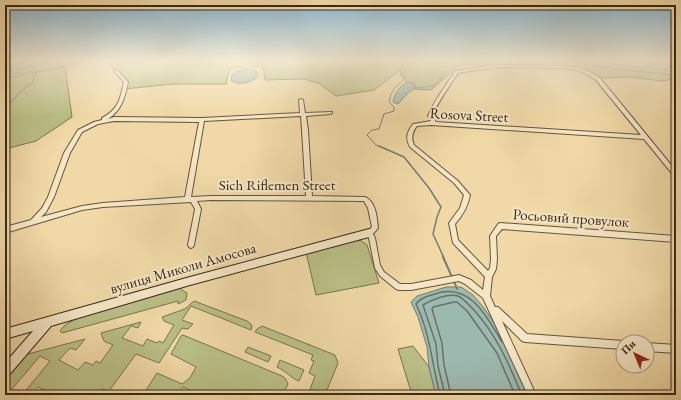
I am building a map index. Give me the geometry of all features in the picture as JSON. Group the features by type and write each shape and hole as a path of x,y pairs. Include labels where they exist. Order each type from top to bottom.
{"street":[{"path":"33,221 44,210 52,198 67,153 80,131 118,110 126,82 124,80"},
{"path":"435,124 430,116 436,101 451,80"},
{"path":"599,80 676,175"},
{"path":"301,100 305,130 309,198"},
{"path":"96,123 114,119 202,120 330,113"},
{"path":"191,245 198,209 190,200 202,120"},
{"name":"Rosova Street","path":"489,276 455,241 452,223 464,209 467,202 467,195 456,182 410,143 410,135 415,125 435,124 646,137"},
{"name":"Sich Riflemen Street","path":"5,230 82,208 103,205 190,200 362,198 368,201 375,228 369,233"},
{"name":"Росьовий провулок","path":"486,296 489,276 493,269 493,236 500,226 676,239"},
{"path":"369,233 374,245 377,266 382,274 399,287 430,284 454,278 468,282 486,296 532,395"},
{"name":"вулиця Миколи Амосова","path":"5,334 190,281 369,233"},
{"path":"491,306 525,338 615,344"},
{"path":"5,371 48,322"},
{"path":"655,348 676,349"}],"green space":[{"path":"5,80 67,80 72,117 36,141 5,149"},
{"path":"122,80 227,80 226,84 173,84 124,89"},
{"path":"306,80 388,80 374,90 336,96 320,84"},
{"path":"406,80 443,80 431,90 415,89 414,83 407,82"},
{"path":"651,80 670,80 661,81"},
{"path":"354,239 360,240 367,245 379,283 316,295 306,252"},
{"path":"179,288 187,293 186,300 178,304 178,301 62,333 60,331 65,325 77,318"},
{"path":"194,301 247,321 251,324 252,328 251,330 191,306 182,320 193,324 188,329 182,328 159,363 136,354 109,391 102,389 98,395 50,395 51,393 38,387 32,395 22,395 50,361 40,356 7,395 5,395 5,376 24,355 85,339 76,350 70,348 59,360 78,370 85,362 93,365 96,361 100,363 113,345 104,341 101,333 141,322 138,328 131,326 122,338 143,346 147,339 157,343 159,341 163,343 174,325 164,321 162,317 185,309"},
{"path":"262,326 335,355 338,363 325,395 308,395 315,376 309,373 314,361 311,360 313,355 255,332"},
{"path":"183,335 282,376 288,384 283,395 201,395 183,387 179,395 143,395 157,373 182,384 190,378 196,367 171,354"},
{"path":"413,346 429,367 436,395 412,395 398,349"},
{"path":"248,347 271,356 268,362 245,352"},
{"path":"280,360 304,370 299,381 277,367"}],"water":[{"path":"231,80 253,80 244,83 237,83"},
{"path":"407,82 414,83 415,89 410,91 398,104 393,102 398,90"},
{"path":"446,287 461,287 473,295 484,308 512,349 532,395 436,395 429,367 427,347 418,317 411,302 417,296"}],"waterway":[{"path":"5,109 21,91 32,83 34,80"},
{"path":"381,147 376,145 367,135 372,130 379,129 384,114 394,111 394,107 389,102 391,95 398,84 404,80"},
{"path":"415,88 433,86 439,80"},
{"path":"379,146 404,157 429,188 441,207 433,234 444,258"},
{"path":"443,257 452,277"},
{"path":"454,281 457,289"}]}
